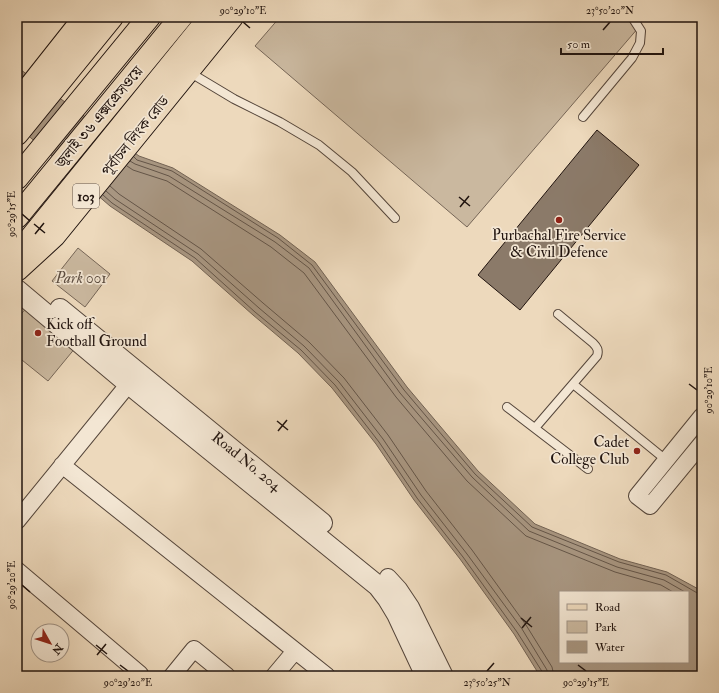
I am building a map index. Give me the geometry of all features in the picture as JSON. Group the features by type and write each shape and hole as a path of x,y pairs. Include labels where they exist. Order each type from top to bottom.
{"main road":[{"path":"17,103 85,17"},
{"path":"17,134 112,17"},
{"name":"জুলাই ৩৬ এক্সপ্রেসওয়ে","path":"17,178 149,17"},
{"name":"জুলাই ৩৬ এক্সপ্রেসওয়ে","path":"17,217 181,17"},
{"path":"17,255 210,17"},
{"name":"পূর্বাচল লিংক রোড","path":"19,284 54,236 232,17"}],"street":[{"name":"Road No. 204","path":"19,284 134,378 378,586 397,614 426,676"},
{"name":"Road No. 204","path":"134,378 388,577 399,589 411,608 445,676"},
{"path":"17,521 134,378"},
{"path":"702,416 637,496 650,506 702,443"},
{"path":"62,466 327,676"},
{"path":"17,570 140,674"},
{"path":"172,676 194,650 227,676"},
{"path":"274,676 295,651"}],"lane":[{"path":"583,117 632,58 640,43 641,31 632,17"},
{"path":"188,71 319,145 352,172 395,218"},
{"path":"535,428 597,356 598,352 598,348 593,343 558,314"},
{"path":"573,384 666,460"},
{"path":"507,407 588,469"}],"green space":[{"path":"280,17 627,17 639,27 467,227 255,46"},
{"name":"Park 001","path":"78,248 110,274 85,307 52,281"},
{"name":"Kick off Football Ground","path":"27,307 76,347 48,381 17,356 17,319"}],"water":[{"path":"17,67 139,156 173,168 280,235 315,262 407,387 478,471 535,524 620,559 667,572 702,591 702,676 540,676 514,634 460,559 414,500 376,444 332,388 298,353 192,261 110,206 17,126"}],"building":[{"name":"Purbachal Fire Service & Civil Defence","path":"597,130 639,165 520,310 478,275"}],"place":[{"name":"Purbachal Fire Service & Civil Defence","path":"559,220"},
{"name":"Kick off Football Ground","path":"38,333"},
{"name":"Cadet College Club","path":"637,451"}]}
